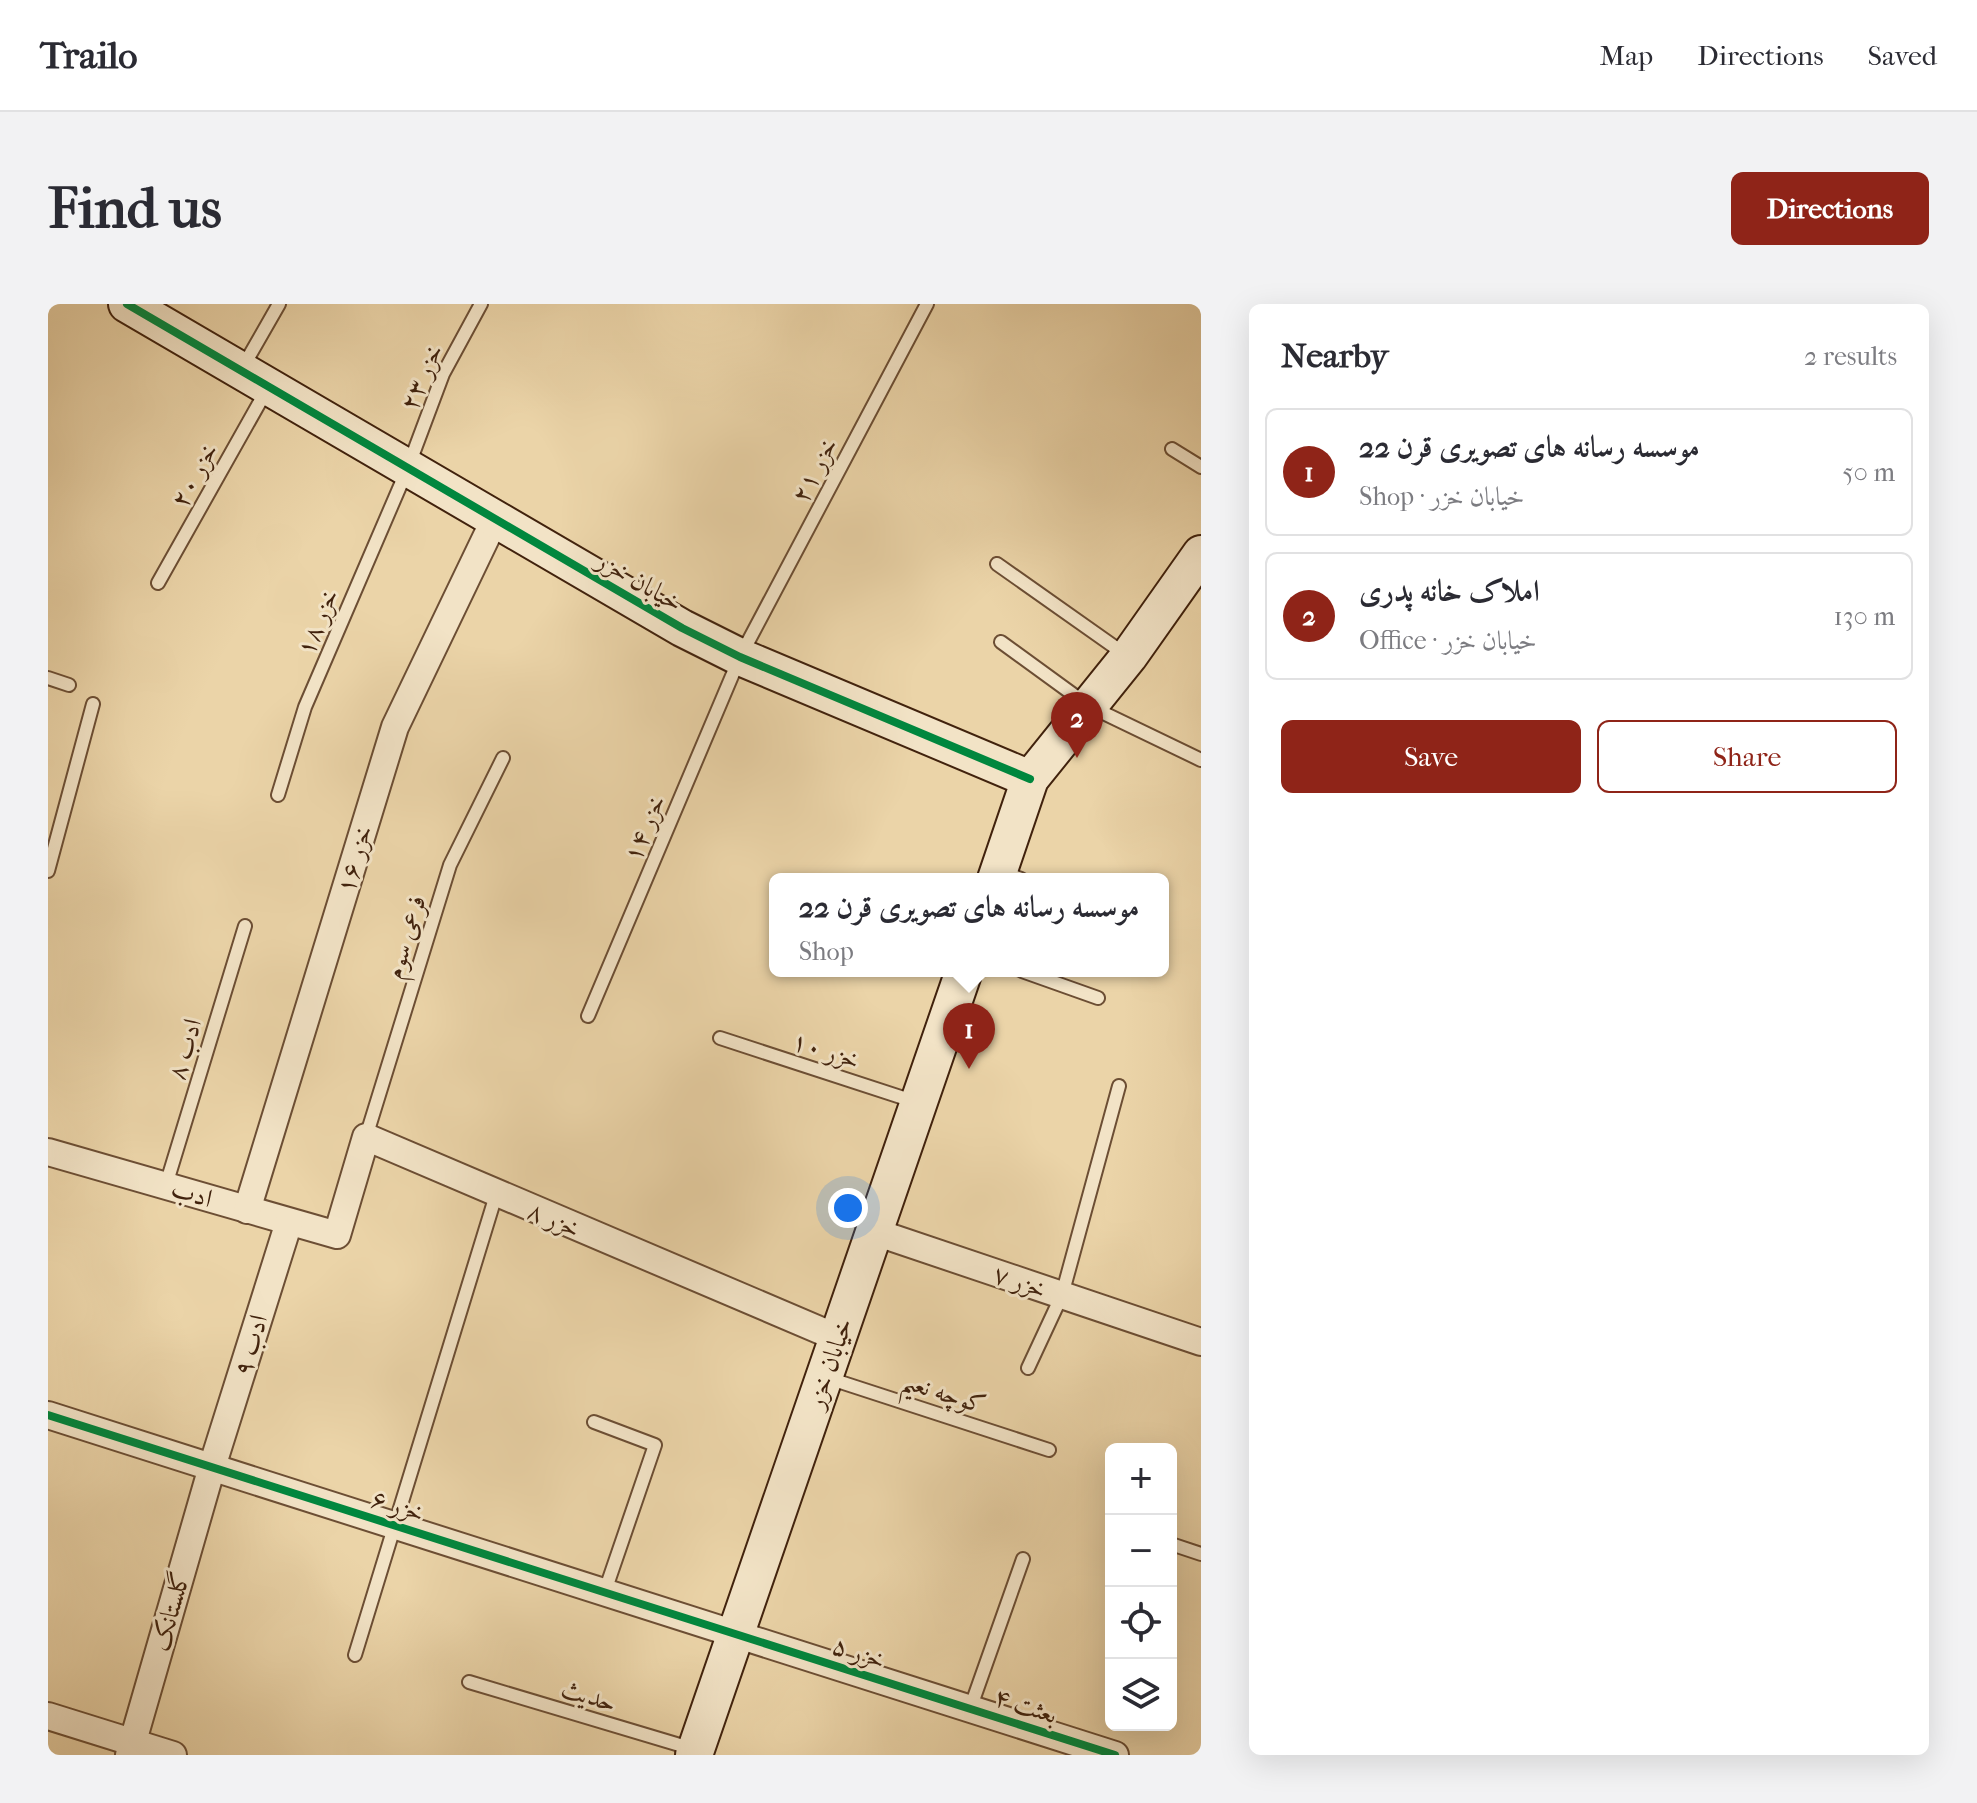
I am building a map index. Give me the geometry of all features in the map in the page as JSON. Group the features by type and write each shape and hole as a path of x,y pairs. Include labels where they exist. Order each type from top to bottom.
{"street":[{"name":"خیابان خزر","path":"127,304 682,628 740,657 1030,779"},
{"name":"خزر ۱۶","path":"247,1210 395,727 494,521"},
{"path":"1006,873 1030,779 1197,567"},
{"name":"خیابان خزر","path":"695,1752 919,1103 958,977"},
{"name":"ادب","path":"48,1152 337,1235 366,1137"},
{"name":"خزر ۸","path":"366,1137 496,1195 838,1338"},
{"name":"ادب ۹","path":"212,1467 289,1222"},
{"name":"خزر ۷","path":"875,1232 1201,1342"},
{"name":"خزر ۶","path":"48,1415 736,1634"},
{"name":"گلستانک","path":"131,1748 212,1467"},
{"name":"خزر ۵","path":"736,1634 970,1709"},
{"name":"بعثت ۴","path":"970,1709 1115,1755"},
{"path":"48,1716 131,1748 173,1755"}],"lane":[{"name":"خزر ۲۰","path":"158,583 255,379 279,304"},
{"name":"خزر ۲۳","path":"407,470 443,374 481,304"},
{"name":"خزر ۲۱","path":"740,657 927,304"},
{"path":"1172,449 1201,467"},
{"name":"خزر ۱۸","path":"278,795 305,707 407,470"},
{"path":"997,564 1129,656"},
{"path":"1001,642 1089,706 1201,760"},
{"name":"خزر ۱۴","path":"588,1016 740,657"},
{"path":"48,678 69,685"},
{"path":"48,871 93,704"},
{"name":"فرعی سوم","path":"366,1137 450,865 503,758"},
{"name":"ادب ۸","path":"166,1185 245,926"},
{"path":"1039,977 1098,998"},
{"name":"خزر ۱۰","path":"720,1038 919,1103"},
{"path":"1028,1368 1062,1295 1119,1086"},
{"path":"355,1655 496,1195"},
{"name":"کوچه نعیم","path":"825,1377 1049,1450"},
{"path":"594,1422 655,1445 605,1591"},
{"path":"1177,1546 1201,1554"},
{"path":"970,1709 1023,1559"},
{"name":"حدیث","path":"469,1682 695,1752"}],"cycle path":[{"path":"127,304 682,628 740,657 1030,779"},
{"path":"48,1415 1115,1755"}],"place":[{"name":"املاک خانه پدری","path":"1077,758"},
{"name":"موسسه رسانه های تصویری قرن 22","path":"969,1069"}]}
